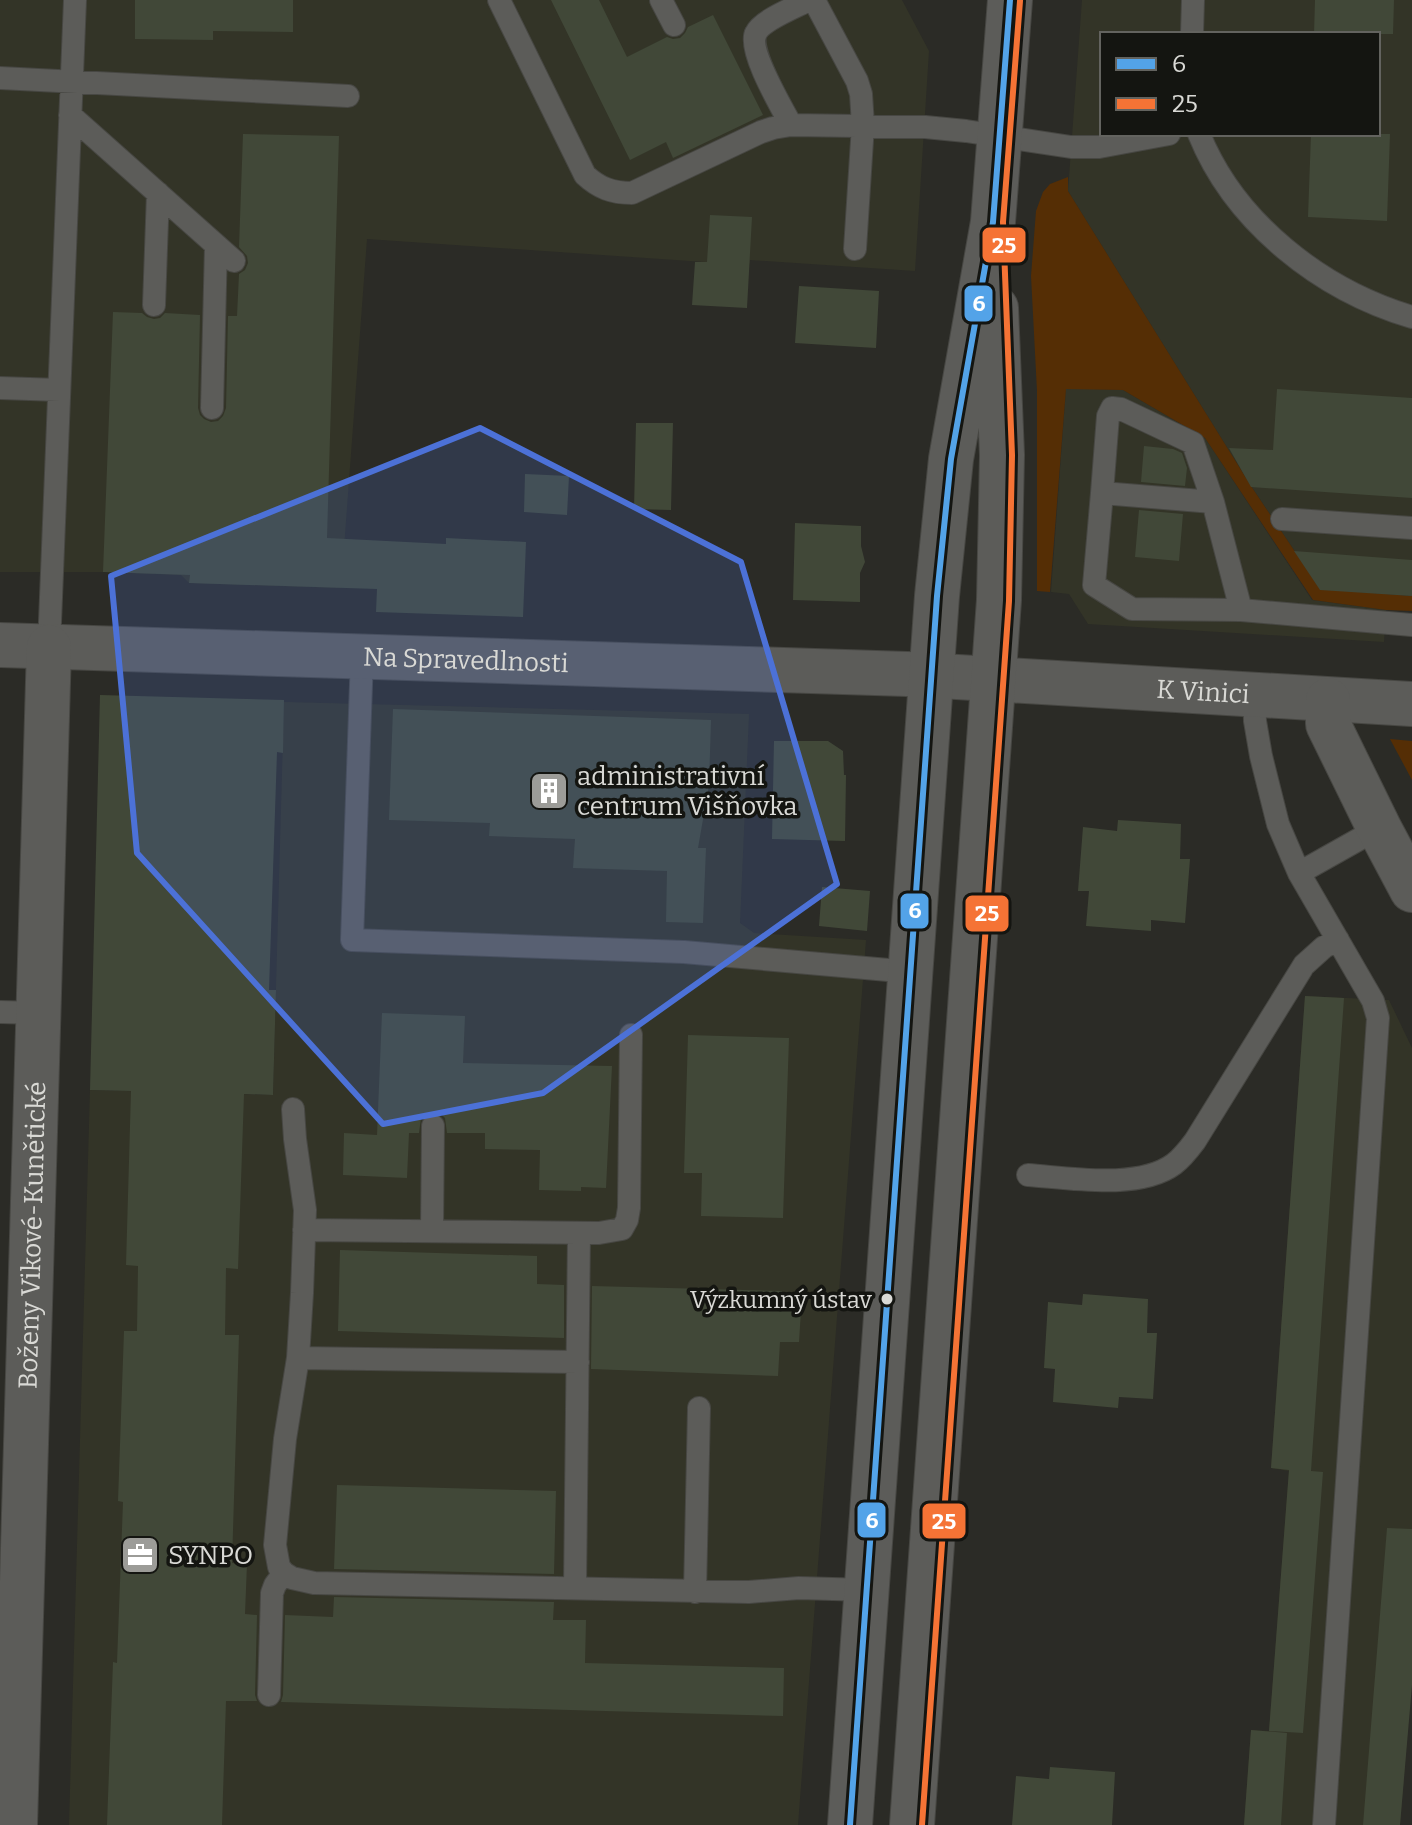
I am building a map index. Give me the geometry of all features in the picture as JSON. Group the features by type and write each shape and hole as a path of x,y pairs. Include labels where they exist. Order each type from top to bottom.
{"street":[{"path":"850,1825 942,539 951,459 993,222 1010,0"},
{"path":"912,1825 999,600 1002,455 993,222"},
{"name":"Na Spravedlnosti","path":"0,645 993,679"},
{"name":"Boženy Vikové-Kunětické","path":"15,1825 13,1444 19,1012 49,647"},
{"name":"K Vinici","path":"993,679 1412,704"},
{"path":"1328,700 1328,724 1412,890"}],"lane":[{"path":"49,647 75,0"},
{"path":"499,0 585,175 612,192 632,193 761,132 791,125 925,127 1071,147 1099,147 1158,136"},
{"path":"661,0 674,25"},
{"path":"791,125 756,55 754,39 765,24 811,0 857,81 861,94 863,125 855,249"},
{"path":"1192,32 1193,0"},
{"path":"0,78 348,96"},
{"path":"70,115 234,261"},
{"path":"1200,136 1208,158 1228,186 1274,239 1360,299 1412,317"},
{"path":"154,305 158,193"},
{"path":"212,408 216,245"},
{"path":"0,388 59,390"},
{"path":"1241,610 1213,502 1193,443 1121,409 1112,408 1108,416 1094,585 1132,609 1241,610 1412,625"},
{"path":"1102,493 1213,502"},
{"path":"1282,519 1412,528"},
{"path":"362,656 352,940 684,952 911,972"},
{"path":"1254,695 1261,756 1276,817 1299,873 1373,1001 1378,1018 1324,1825"},
{"path":"1299,873 1379,828"},
{"path":"1028,1175 1133,1179 1160,1172 1175,1164 1195,1141 1304,965 1324,947 1338,940"},
{"path":"304,1230 579,1233 622,1229 629,1208 631,1035"},
{"path":"293,1109 304,1202 304,1230 298,1358 276,1524 276,1556 284,1573 314,1583 695,1592 764,1592 799,1588 867,1590"},
{"path":"432,1231 433,1126"},
{"path":"575,1588 579,1233"},
{"path":"298,1358 578,1362"},
{"path":"695,1592 699,1408"},
{"path":"269,1695 272,1593 284,1573"}],"highlighted area":[{"path":"480,428 741,562 837,884 543,1093 383,1124 137,853 111,576"}],"shaded area":[{"path":"0,0 902,0 929,51 915,271 750,260 749,265 367,239 341,588 189,583 181,575 0,572"},
{"path":"1082,0 1412,0 1412,596 1320,589 1251,486 1068,191"},
{"path":"1068,177 1068,191 1251,486 1320,589 1412,596 1412,611 1313,600 1205,438 1123,390 1066,389 1050,592 1037,591 1037,391 1031,276 1036,211 1043,192 1050,184"},
{"path":"1066,388 1123,390 1205,438 1312,600 1386,610 1384,642 1088,624 1069,594 1051,592"},
{"path":"284,702 749,714 740,923 754,933 866,940 798,1825 69,1825 90,1090 273,1095"},
{"path":"1390,739 1412,741 1412,780"},
{"path":"1305,996 1389,1000 1412,1048 1412,1676 1400,1825 1244,1825 1251,1730 1269,1731 1289,1471 1271,1468"}],"building":[{"path":"135,0 293,0 293,32 213,31 213,40 135,39"},
{"path":"551,0 599,0 627,57 667,37 680,38 688,27 713,15 763,115 673,158 666,142 630,160"},
{"path":"1315,0 1394,0 1393,34 1314,32"},
{"path":"243,134 339,136 327,538 446,544 446,538 526,542 523,617 376,612 377,589 189,583 190,575 103,572 113,312 142,313 154,319 165,313 200,315 198,408 200,415 211,422 223,416 226,408 228,316 237,316 239,274 248,263 247,256 239,247"},
{"path":"1390,134 1387,221 1308,217 1311,136"},
{"path":"710,215 752,217 747,308 692,305 695,262 707,262"},
{"path":"799,286 879,291 876,348 795,343"},
{"path":"1277,389 1412,398 1412,498 1251,487 1229,448 1273,450"},
{"path":"636,423 673,423 671,510 634,509"},
{"path":"1144,446 1182,453 1187,468 1185,486 1141,482"},
{"path":"525,474 569,476 567,515 524,512"},
{"path":"1139,510 1183,514 1179,561 1135,557"},
{"path":"795,523 861,526 865,562 860,573 860,602 793,600"},
{"path":"1294,551 1412,560 1412,596 1320,590"},
{"path":"100,695 284,700 283,753 277,752 269,990 276,990 273,1095 244,1094 238,1269 226,1268 225,1335 239,1335 232,1563 247,1564 245,1614 257,1615 257,1701 226,1701 222,1825 107,1825 123,1502 118,1501 124,1331 137,1331 138,1266 126,1265 131,1091 90,1090"},
{"name":"administrativní centrum Višňovka","path":"393,709 711,720 709,785 698,848 706,848 703,923 666,922 667,871 573,868 575,839 489,836 490,823 389,820"},
{"path":"774,741 828,741 843,751 846,775 845,841 772,839"},
{"path":"1118,820 1181,824 1180,859 1190,859 1185,923 1151,920 1151,931 1086,926 1089,891 1078,891 1083,827 1117,831"},
{"path":"822,887 870,891 867,931 819,926"},
{"path":"1305,996 1344,998 1311,1471 1323,1472 1303,1733 1269,1731 1289,1470 1271,1468"},
{"path":"382,1013 465,1016 463,1063 612,1066 606,1188 539,1190 540,1150 485,1149 485,1133 447,1133 445,1118 434,1112 421,1118 419,1133 409,1133 407,1178 343,1175 344,1133 377,1135"},
{"path":"688,1035 789,1038 783,1218 701,1216 702,1173 684,1173"},
{"path":"340,1250 537,1256 537,1284 564,1285 564,1338 338,1331"},
{"path":"592,1286 782,1291 782,1295 802,1295 799,1342 780,1342 778,1376 591,1369"},
{"path":"1083,1294 1148,1299 1147,1333 1157,1333 1153,1399 1119,1397 1118,1408 1053,1402 1055,1369 1044,1368 1048,1302 1082,1305"},
{"path":"337,1485 556,1491 554,1574 334,1569"},
{"path":"1387,1528 1412,1529 1412,1685 1400,1825 1363,1825"},
{"path":"334,1597 554,1602 553,1620 586,1620 585,1663 784,1668 783,1716 281,1702 285,1615 333,1617"},
{"path":"1251,1730 1287,1733 1281,1825 1244,1825"},
{"path":"1050,1767 1115,1772 1112,1825 1012,1825 1016,1776 1049,1779"}],"transit line":[{"name":"6","path":"850,1825 937,596 951,459 993,222 1010,0"},
{"name":"25","path":"922,1825 1009,601 1012,455 1003,222 1020,1"}],"place":[{"name":"administrativní centrum Višňovka","path":"549,791"},
{"name":"Výzkumný ústav","path":"887,1299"},
{"name":"SYNPO","path":"140,1555"}]}
